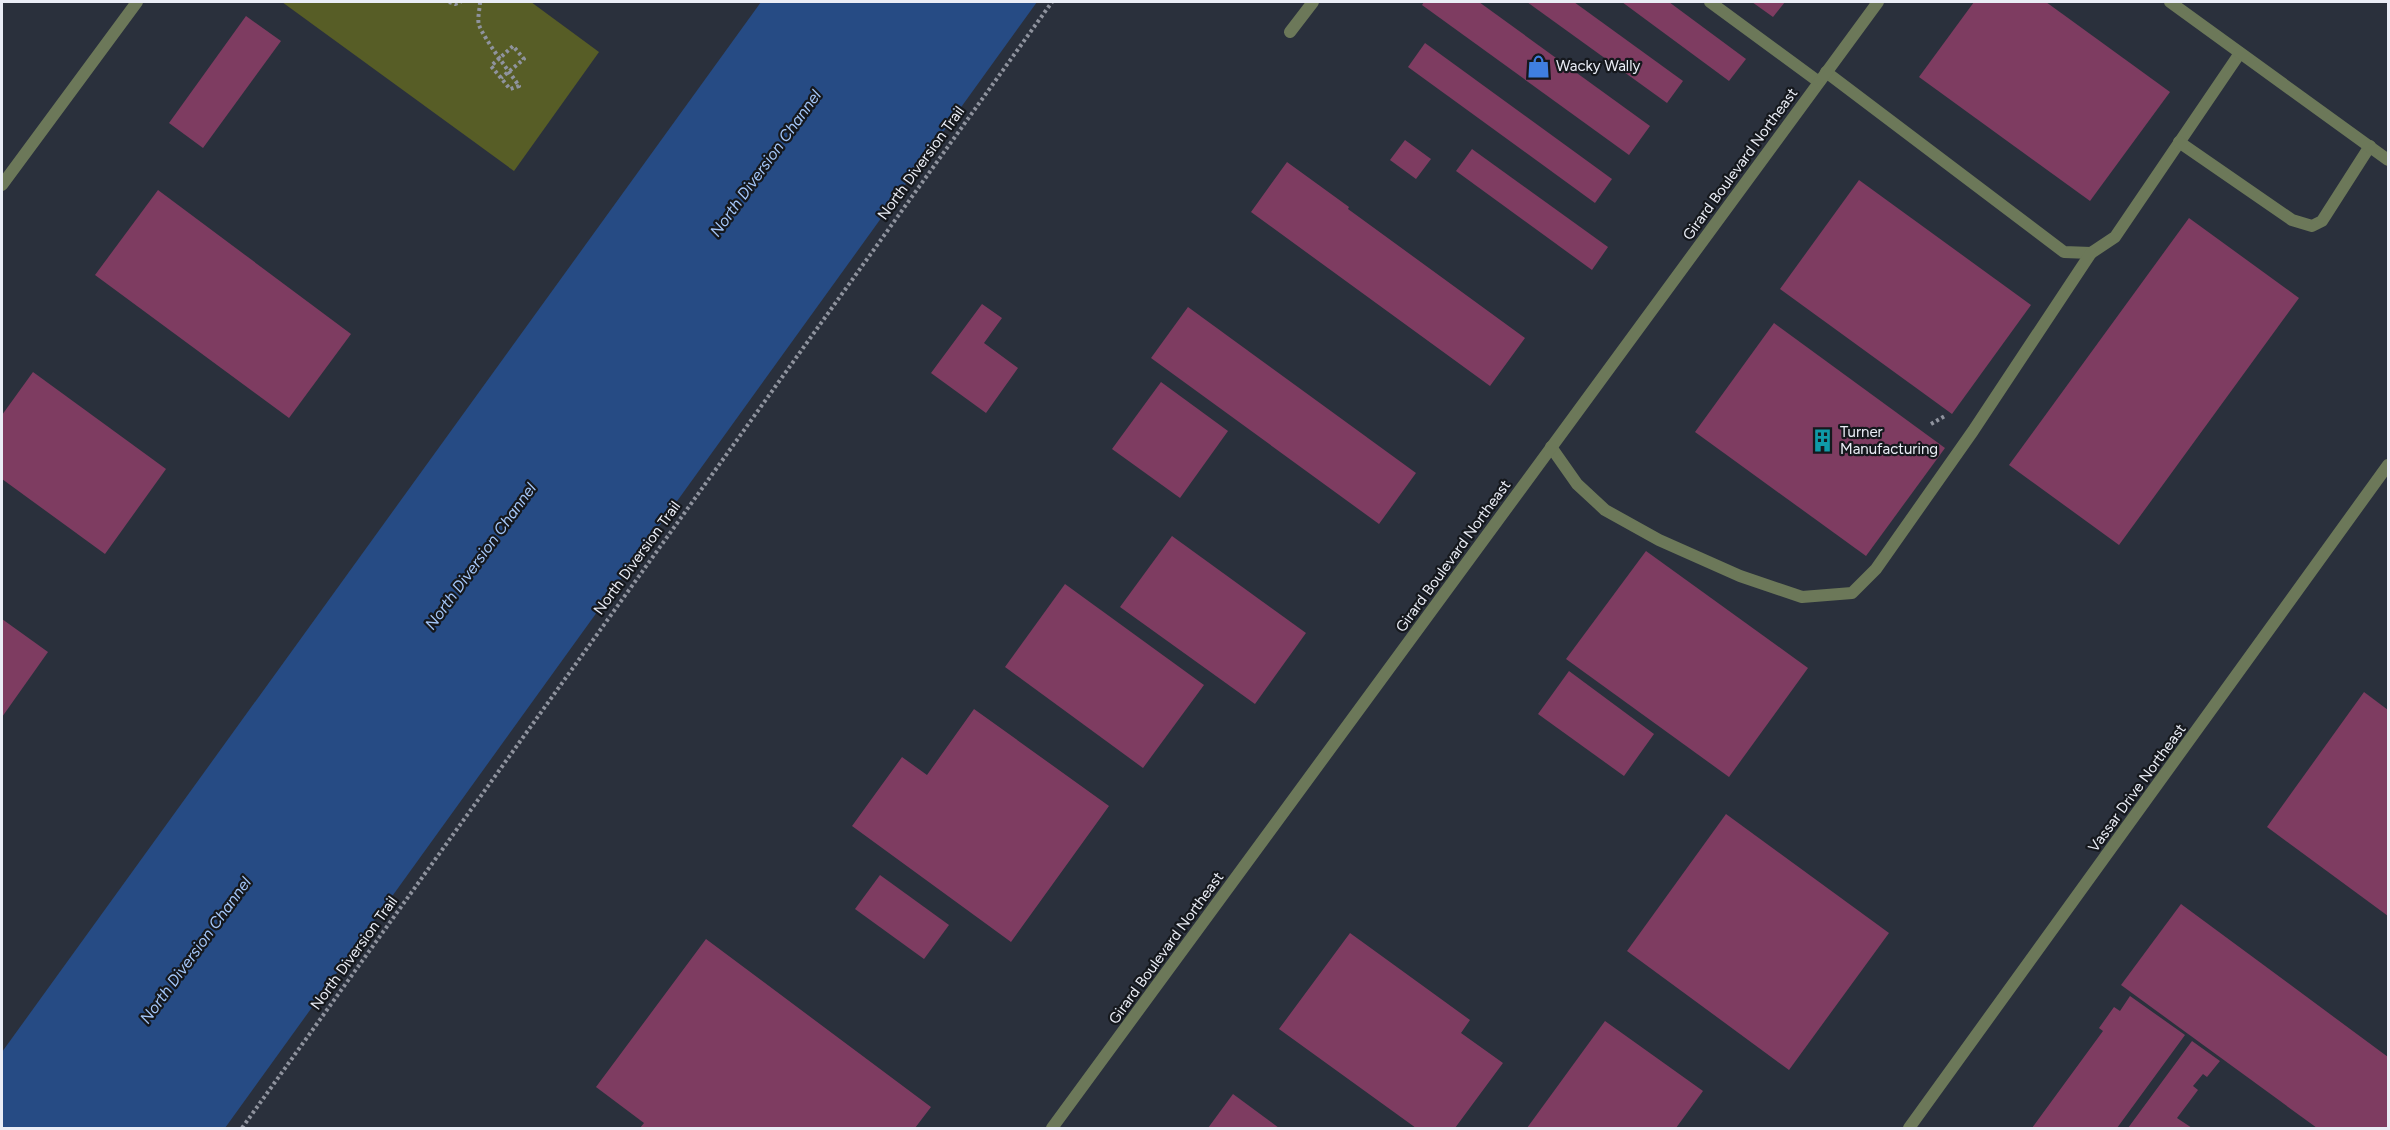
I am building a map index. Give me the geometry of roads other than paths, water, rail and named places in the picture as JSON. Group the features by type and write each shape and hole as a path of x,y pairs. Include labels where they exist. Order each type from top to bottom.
{"street":[{"path":"2,185 138,2"},
{"path":"1290,32 1313,2"},
{"path":"1710,2 1823,77 2064,252 2091,253"},
{"name":"Girard Boulevard Northeast","path":"1052,1128 1878,2"},
{"path":"2170,2 2388,160"},
{"path":"1551,447 1577,484 1605,510 1659,540 1740,576 1802,597 1852,592 1876,569 1954,458 2091,253 2115,237 2240,52"},
{"path":"2179,142 2292,220 2312,226 2322,221 2370,147"},
{"name":"Vassar Drive Northeast","path":"1909,1128 2388,465"}],"water":[{"name":"North Diversion Channel","path":"761,2 1037,2 225,1128 2,1128 2,1052"}],"place":[{"name":"Wacky Wally","path":"1538,66"},
{"name":"Turner Manufacturing","path":"1822,441"}]}
